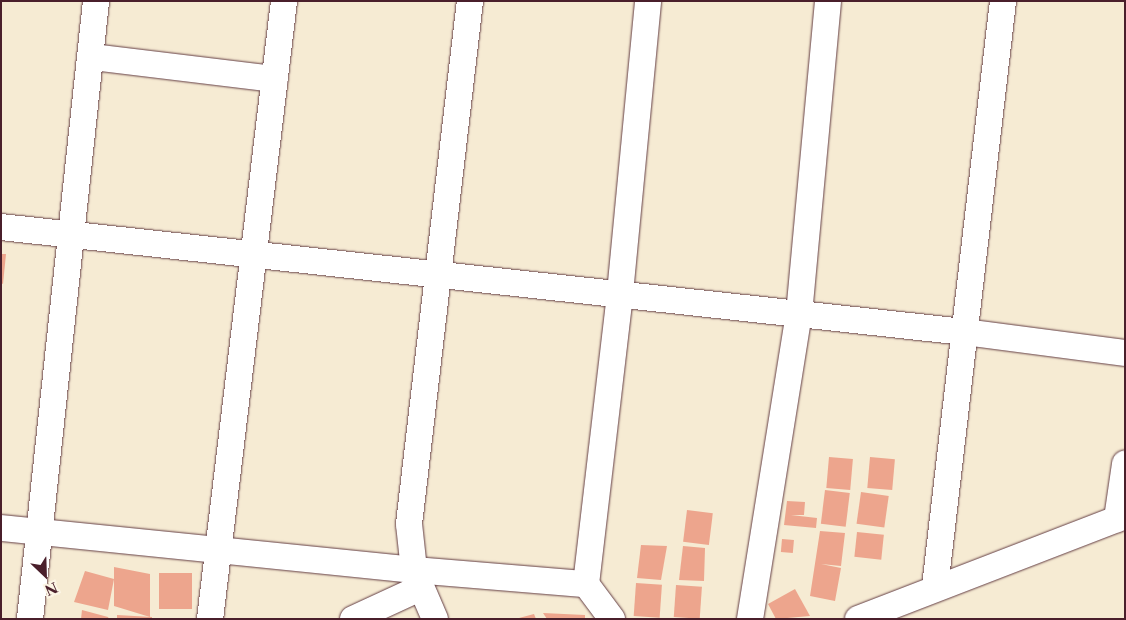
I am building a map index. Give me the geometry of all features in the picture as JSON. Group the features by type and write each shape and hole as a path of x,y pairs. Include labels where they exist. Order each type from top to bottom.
{"street":[{"path":"30,619 41,532 69,236 92,57 96,1"},
{"path":"210,619 216,548 284,1"},
{"path":"435,619 417,579 409,524 470,1"},
{"path":"612,619 586,584 620,294 648,1"},
{"path":"750,619 799,314 828,1"},
{"path":"935,587 1003,1"},
{"path":"92,57 275,79"},
{"path":"1,227 69,236 439,273 964,332 1125,353"},
{"path":"858,619 935,587 1122,518 1125,464"},
{"path":"1,528 216,548 417,579 586,584"},
{"path":"353,619 417,579"}],"building":[{"path":"1,254 6,254 3,284 1,283"},
{"path":"829,457 853,459 850,490 826,488"},
{"path":"870,457 895,459 892,490 867,488"},
{"path":"825,490 850,493 846,527 821,524"},
{"path":"861,492 889,496 884,528 857,524"},
{"path":"787,501 805,502 804,515 791,515 817,518 816,528 784,525"},
{"path":"687,510 713,513 709,545 683,542"},
{"path":"820,531 845,533 841,566 821,564 841,568 835,601 810,596"},
{"path":"857,532 884,535 881,560 854,557"},
{"path":"782,539 794,540 793,553 781,552"},
{"path":"641,545 667,546 661,580 637,578"},
{"path":"683,546 705,548 704,581 679,580"},
{"path":"114,567 150,574 150,617 114,606"},
{"path":"85,571 114,579 108,610 74,602"},
{"path":"159,573 192,573 192,609 159,609"},
{"path":"636,583 662,585 660,618 634,616"},
{"path":"676,585 702,587 700,619 674,617"},
{"path":"795,589 810,616 776,619 768,604"},
{"path":"82,610 108,617 109,619 81,619"},
{"path":"543,613 585,615 585,619 547,619"},
{"path":"534,614 536,619 519,619 519,618"},
{"path":"117,615 152,617 152,619 117,619"}]}
